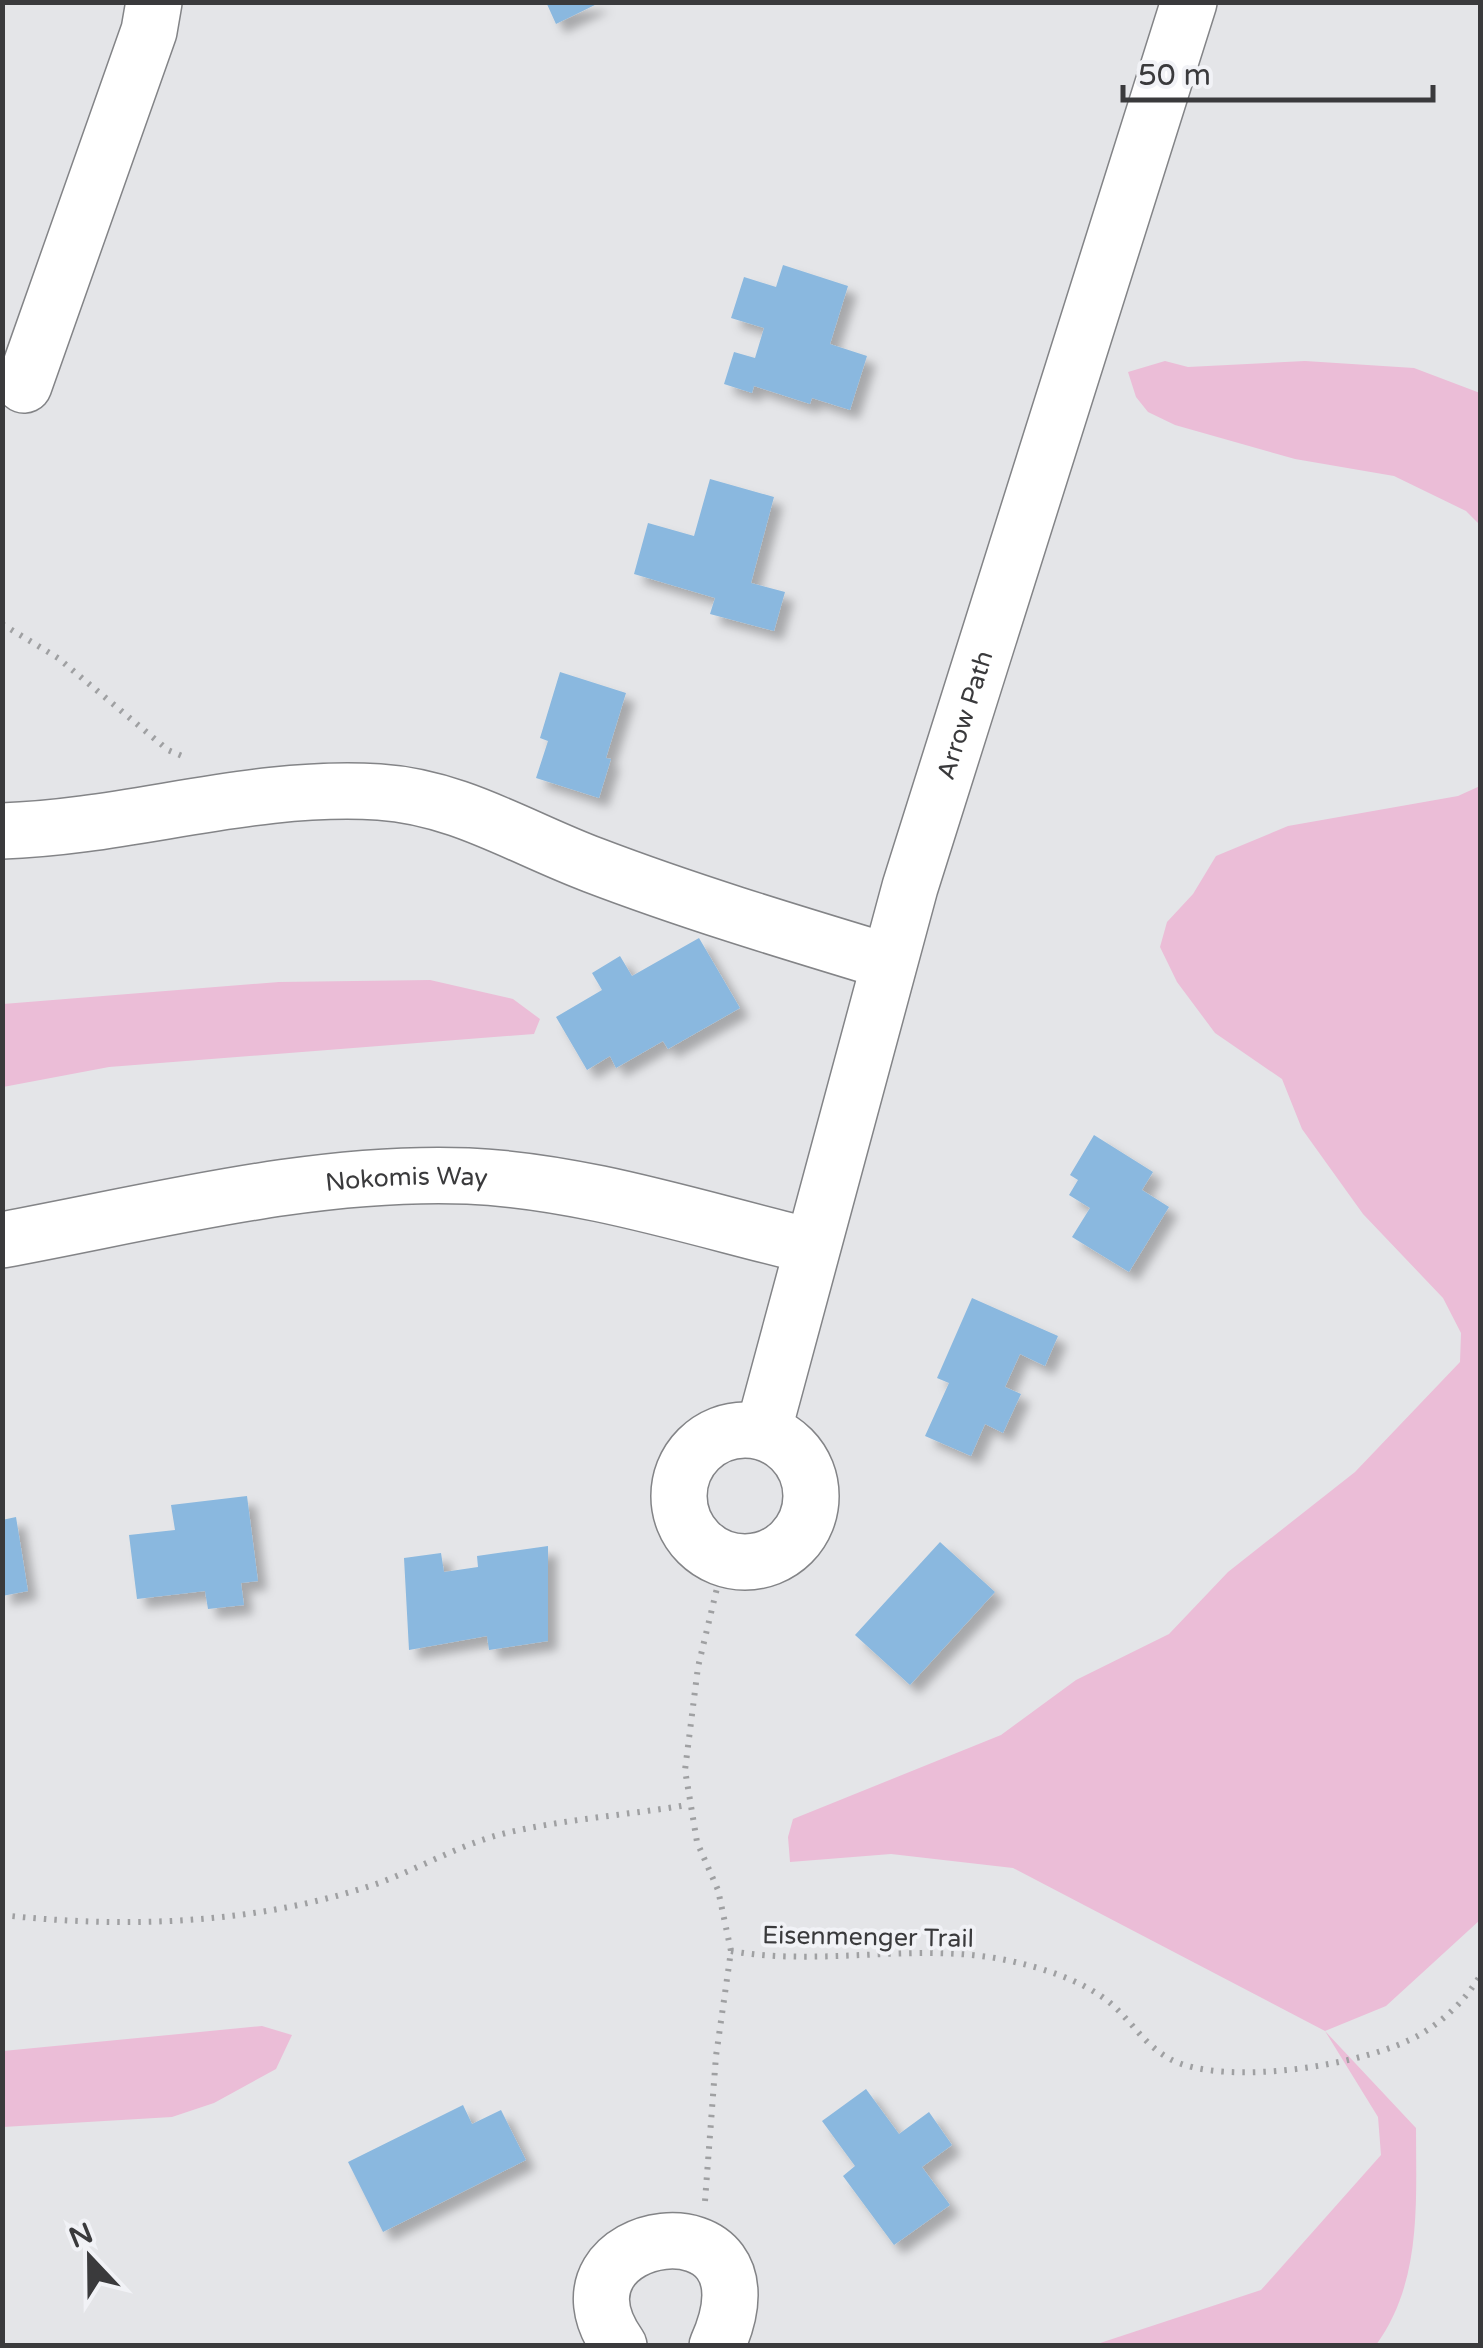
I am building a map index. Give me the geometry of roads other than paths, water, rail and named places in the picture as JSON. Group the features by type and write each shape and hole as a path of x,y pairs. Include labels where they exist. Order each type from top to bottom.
{"street":[{"path":"24,385 149,31 154,2"},
{"name":"Arrow Path","path":"763,1432 888,962 1189,2"},
{"path":"2,831 76,826 260,797 325,791 426,798 468,810 631,879 888,962"},
{"name":"Nokomis Way","path":"2,1240 318,1185 468,1176 570,1189 810,1246"},
{"path":"738,1430 763,1432 797,1455 811,1489 809,1510 803,1528 776,1554 741,1562 724,1559 708,1551 685,1524 678,1501 680,1480 688,1462 715,1436 738,1430"},
{"path":"620,2346 604,2316 603,2294 615,2264 645,2242 682,2239 702,2247 726,2274 732,2292 733,2307 717,2346"}]}
